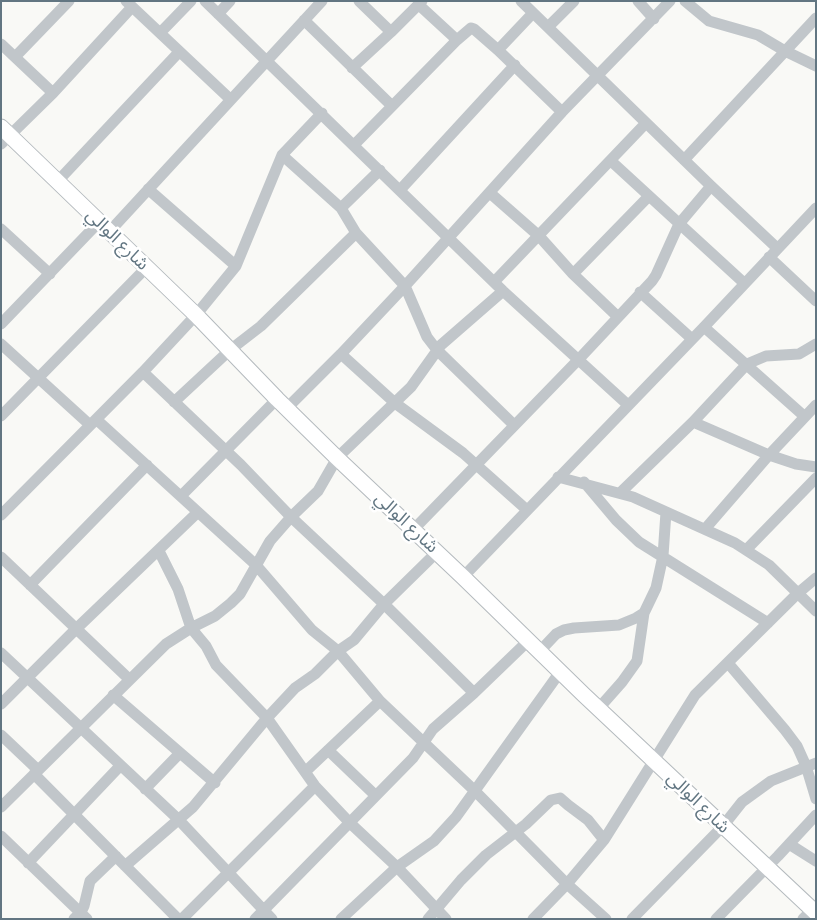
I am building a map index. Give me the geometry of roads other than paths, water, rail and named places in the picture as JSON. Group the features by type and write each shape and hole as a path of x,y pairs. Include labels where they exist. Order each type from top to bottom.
{"main road":[{"name":"شارع الوالي","path":"4,135 57,182 196,315 337,458 811,912"}],"street":[{"path":"15,57 69,1"},
{"path":"160,33 191,1"},
{"path":"205,1 503,291 628,405"},
{"path":"218,14 230,1"},
{"path":"1,324 50,274 148,189 322,1"},
{"path":"359,1 391,32"},
{"path":"521,1 711,186 816,301"},
{"path":"548,27 574,1"},
{"path":"638,1 654,19"},
{"path":"181,496 226,451 341,354 449,238 562,112 670,1"},
{"path":"685,1 709,21 751,32 816,66"},
{"path":"352,68 421,3 457,40"},
{"path":"4,135 53,93 130,4 230,100"},
{"path":"498,50 533,13"},
{"path":"684,160 816,18"},
{"path":"304,20 392,106"},
{"path":"354,145 471,28 515,65 562,112"},
{"path":"1,44 53,93"},
{"path":"57,182 179,52"},
{"path":"400,190 515,65"},
{"path":"1,515 143,372 196,315 236,266 282,155 322,114"},
{"path":"494,282 646,123"},
{"path":"282,155 341,208 356,233 404,286 427,337 437,350 514,424"},
{"path":"611,161 744,283"},
{"path":"341,208 380,170"},
{"path":"413,530 514,424 579,360 656,275 679,224 711,186"},
{"path":"148,189 236,266"},
{"path":"490,193 539,236 573,274 618,317"},
{"path":"573,274 649,196"},
{"path":"463,577 816,208"},
{"path":"1,228 50,274"},
{"path":"174,402 230,350 261,326 356,233"},
{"path":"1,416 146,268"},
{"path":"1,807 166,644 215,616 232,603 240,594 270,541 318,491 337,458 420,377 437,350 503,291"},
{"path":"640,292 692,339"},
{"path":"704,327 804,416"},
{"path":"1,344 39,378 148,465 256,565 312,630 338,652 380,701 476,792 567,884 606,919"},
{"path":"620,493 693,422 746,364 766,356 799,354 816,344"},
{"path":"341,354 395,403 476,464 527,510"},
{"path":"143,372 474,693"},
{"path":"705,529 769,455 816,405"},
{"path":"693,422 769,455 816,468"},
{"path":"30,585 148,465"},
{"path":"558,477 584,482 620,493 747,549 769,566 816,611"},
{"path":"747,549 816,478"},
{"path":"584,482 616,520 639,542 768,623"},
{"path":"1,704 198,512"},
{"path":"599,708 622,682 637,660 644,613 656,588 662,556 666,512"},
{"path":"159,551 175,584 191,628 206,646 216,664 267,718 314,786 397,867 446,919"},
{"path":"125,866 193,808 267,718 295,688 315,674 358,636 384,604 437,552"},
{"path":"1,557 129,679"},
{"path":"533,919 567,884 604,840 695,696 797,594 816,578"},
{"path":"539,652 556,634 564,630 619,625 644,613"},
{"path":"1,653 178,819 263,916 375,795 413,758 433,729 528,641"},
{"path":"728,664 785,730 811,764 816,799"},
{"path":"342,919 397,867 434,841 456,817 476,792 560,672"},
{"path":"113,695 215,782"},
{"path":"305,772 380,701"},
{"path":"1,735 74,814 178,919"},
{"path":"328,750 375,795"},
{"path":"145,789 180,753"},
{"path":"632,919 723,826 742,802 758,789 781,776 811,764"},
{"path":"28,863 120,766"},
{"path":"182,919 314,786"},
{"path":"428,919 486,855 552,800 560,798 588,820 604,840"},
{"path":"716,919 816,815"},
{"path":"1,836 81,917"},
{"path":"789,844 816,861"},
{"path":"81,917 90,881 116,856"}]}
